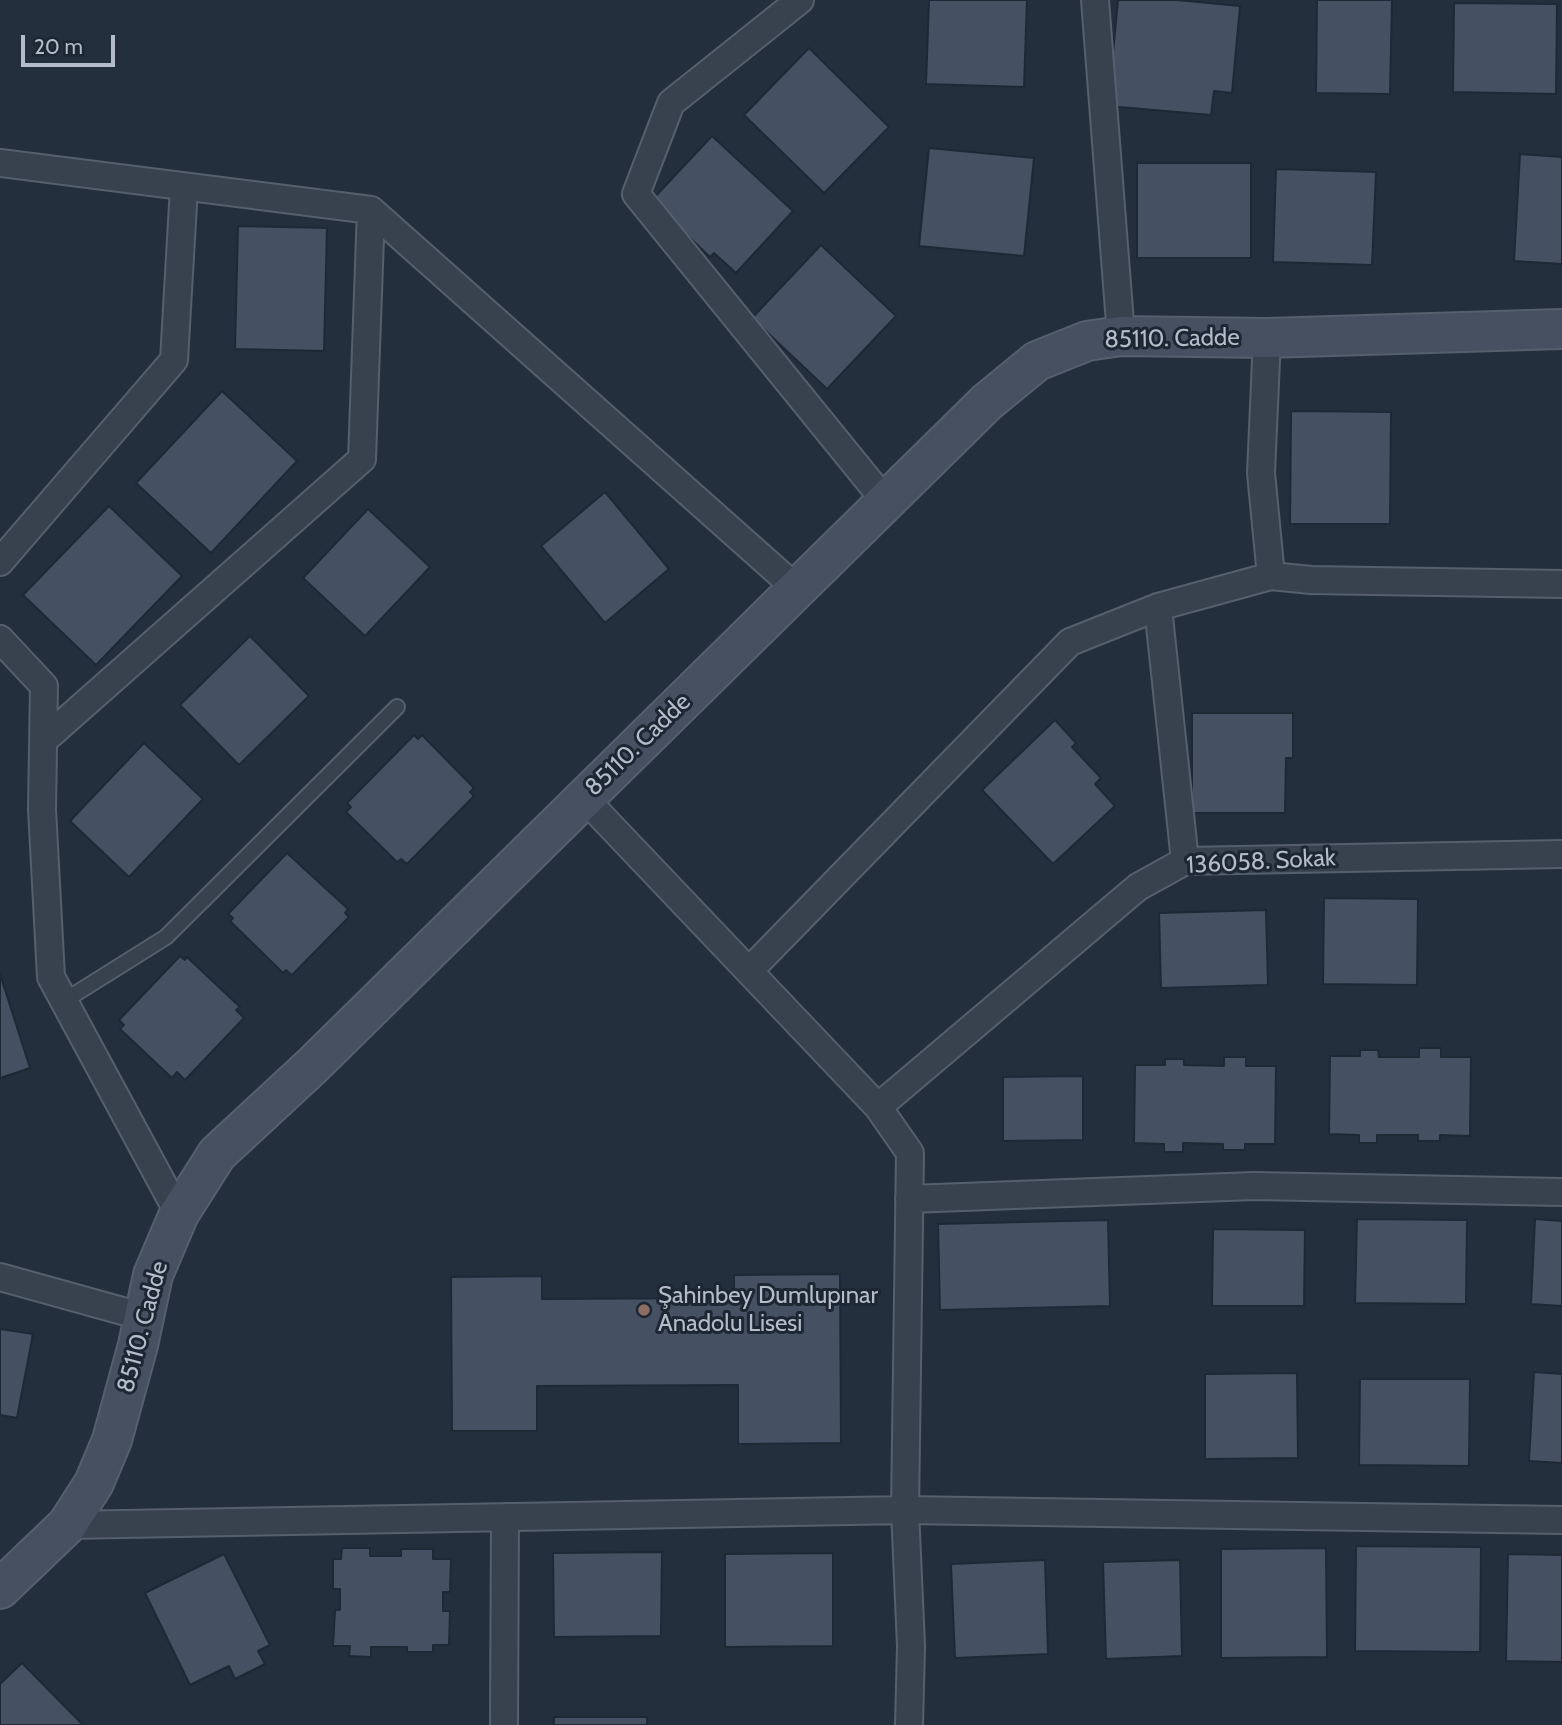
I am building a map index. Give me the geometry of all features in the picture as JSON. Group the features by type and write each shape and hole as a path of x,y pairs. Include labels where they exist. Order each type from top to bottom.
{"street":[{"path":"800,0 670,103 636,194 886,502"},
{"path":"1095,0 1121,336"},
{"path":"0,163 371,210 797,589"},
{"path":"0,562 174,360 184,187"},
{"path":"44,740 362,459 371,210"},
{"name":"85110. Cadde","path":"0,1589 67,1525 94,1483 112,1440 153,1275 179,1214 217,1154 311,1067 987,402 1037,361 1087,341 1121,336 1267,338 1562,329"},
{"path":"1267,338 1261,473 1271,576"},
{"path":"749,971 1070,642 1158,607 1271,576 1311,580 1562,584"},
{"path":"1158,607 1185,861"},
{"path":"0,639 44,686 42,809 51,976 179,1214"},
{"path":"584,798 878,1107 909,1153 905,1510 911,1646 909,1725"},
{"name":"136058. Sokak","path":"878,1107 1138,887 1185,861 1562,854"},
{"path":"909,1199 1254,1186 1562,1192"},
{"path":"0,1277 144,1317"},
{"path":"67,1525 905,1510 1562,1520"},
{"path":"504,1725 505,1517"}],"lane":[{"path":"64,1001 166,937 397,707"}],"building":[{"path":"929,0 1027,0 1024,87 926,84"},
{"path":"1118,0 1177,0 1240,6 1232,93 1214,91 1211,115 1108,106"},
{"path":"1317,0 1392,0 1390,94 1316,93"},
{"path":"1454,3 1557,4 1556,94 1453,92"},
{"path":"809,48 889,127 824,193 744,115"},
{"path":"712,136 793,211 736,273 714,253 710,257 651,201"},
{"path":"929,148 1034,158 1024,256 919,246"},
{"path":"1520,154 1562,157 1562,264 1514,261"},
{"path":"1137,163 1251,163 1251,258 1137,258"},
{"path":"1276,169 1376,172 1372,265 1273,262"},
{"path":"238,226 327,228 324,351 235,349"},
{"path":"821,245 896,316 827,389 752,318"},
{"path":"222,391 297,461 211,553 136,483"},
{"path":"1291,411 1391,412 1390,524 1290,524"},
{"path":"605,492 669,569 605,623 541,546"},
{"path":"109,506 182,576 96,665 23,595"},
{"path":"368,509 430,567 365,636 303,578"},
{"path":"250,636 309,696 239,765 180,705"},
{"path":"1192,713 1293,713 1293,758 1286,758 1285,813 1192,813"},
{"path":"1055,720 1076,743 1072,747 1101,778 1095,784 1115,806 1053,864 982,790"},
{"path":"414,735 418,739 422,735 474,788 470,792 474,796 407,864 401,859 397,862 346,812 351,807 347,803"},
{"path":"144,743 203,799 129,877 70,821"},
{"path":"287,853 348,909 345,913 349,917 292,975 286,970 283,973 230,921 233,918 228,914"},
{"path":"1324,898 1418,899 1417,985 1323,984"},
{"path":"1266,910 1268,985 1161,988 1159,913"},
{"path":"180,956 185,960 187,957 240,1007 236,1010 244,1018 185,1080 177,1072 172,1078 120,1029 124,1025 119,1020"},
{"path":"0,974 30,1068 0,1078"},
{"path":"1419,1048 1441,1048 1441,1057 1471,1057 1470,1136 1440,1135 1440,1141 1418,1141 1418,1135 1377,1135 1377,1143 1359,1143 1359,1135 1329,1134 1330,1056 1360,1056 1360,1050 1378,1050 1379,1057 1419,1057"},
{"path":"1224,1057 1246,1057 1246,1066 1276,1066 1275,1144 1245,1144 1245,1150 1223,1150 1223,1144 1183,1143 1183,1152 1164,1152 1164,1144 1134,1143 1135,1065 1165,1065 1165,1059 1184,1059 1184,1065 1224,1066"},
{"path":"1083,1076 1083,1140 1003,1141 1003,1077"},
{"path":"1357,1219 1467,1220 1466,1304 1355,1303"},
{"path":"1535,1219 1562,1221 1562,1306 1531,1304"},
{"path":"1108,1220 1110,1306 940,1310 938,1224"},
{"path":"1213,1229 1305,1230 1304,1306 1212,1306"},
{"path":"840,1274 841,1443 738,1444 738,1385 537,1386 537,1431 452,1431 451,1277 542,1276 542,1299 734,1298 734,1275"},
{"path":"0,1329 33,1334 17,1418 0,1415"},
{"path":"1534,1372 1562,1374 1562,1463 1529,1461"},
{"path":"1297,1373 1298,1458 1205,1459 1205,1374"},
{"path":"1360,1379 1470,1379 1469,1466 1359,1465"},
{"path":"1356,1546 1481,1547 1480,1652 1355,1651"},
{"path":"342,1548 370,1548 370,1556 401,1556 401,1549 433,1549 433,1559 451,1559 450,1592 443,1592 443,1611 450,1611 449,1645 433,1645 433,1652 407,1652 407,1647 371,1647 371,1657 349,1656 350,1646 333,1646 335,1610 340,1610 340,1589 333,1589 333,1559 341,1559"},
{"path":"1326,1548 1327,1657 1221,1658 1221,1549"},
{"path":"662,1552 661,1636 554,1637 553,1553"},
{"path":"833,1553 833,1646 725,1647 725,1554"},
{"path":"224,1554 270,1645 258,1651 265,1664 235,1679 229,1666 190,1685 145,1593"},
{"path":"1508,1554 1562,1555 1562,1662 1506,1661"},
{"path":"1045,1560 1048,1654 955,1658 951,1564"},
{"path":"1180,1560 1182,1656 1106,1659 1103,1562"},
{"path":"22,1663 83,1725 0,1725 0,1684"},
{"path":"554,1717 647,1717 647,1725 554,1725"}],"place":[{"name":"Şahinbey Dumlupınar Anadolu Lisesi","path":"644,1310"}]}
